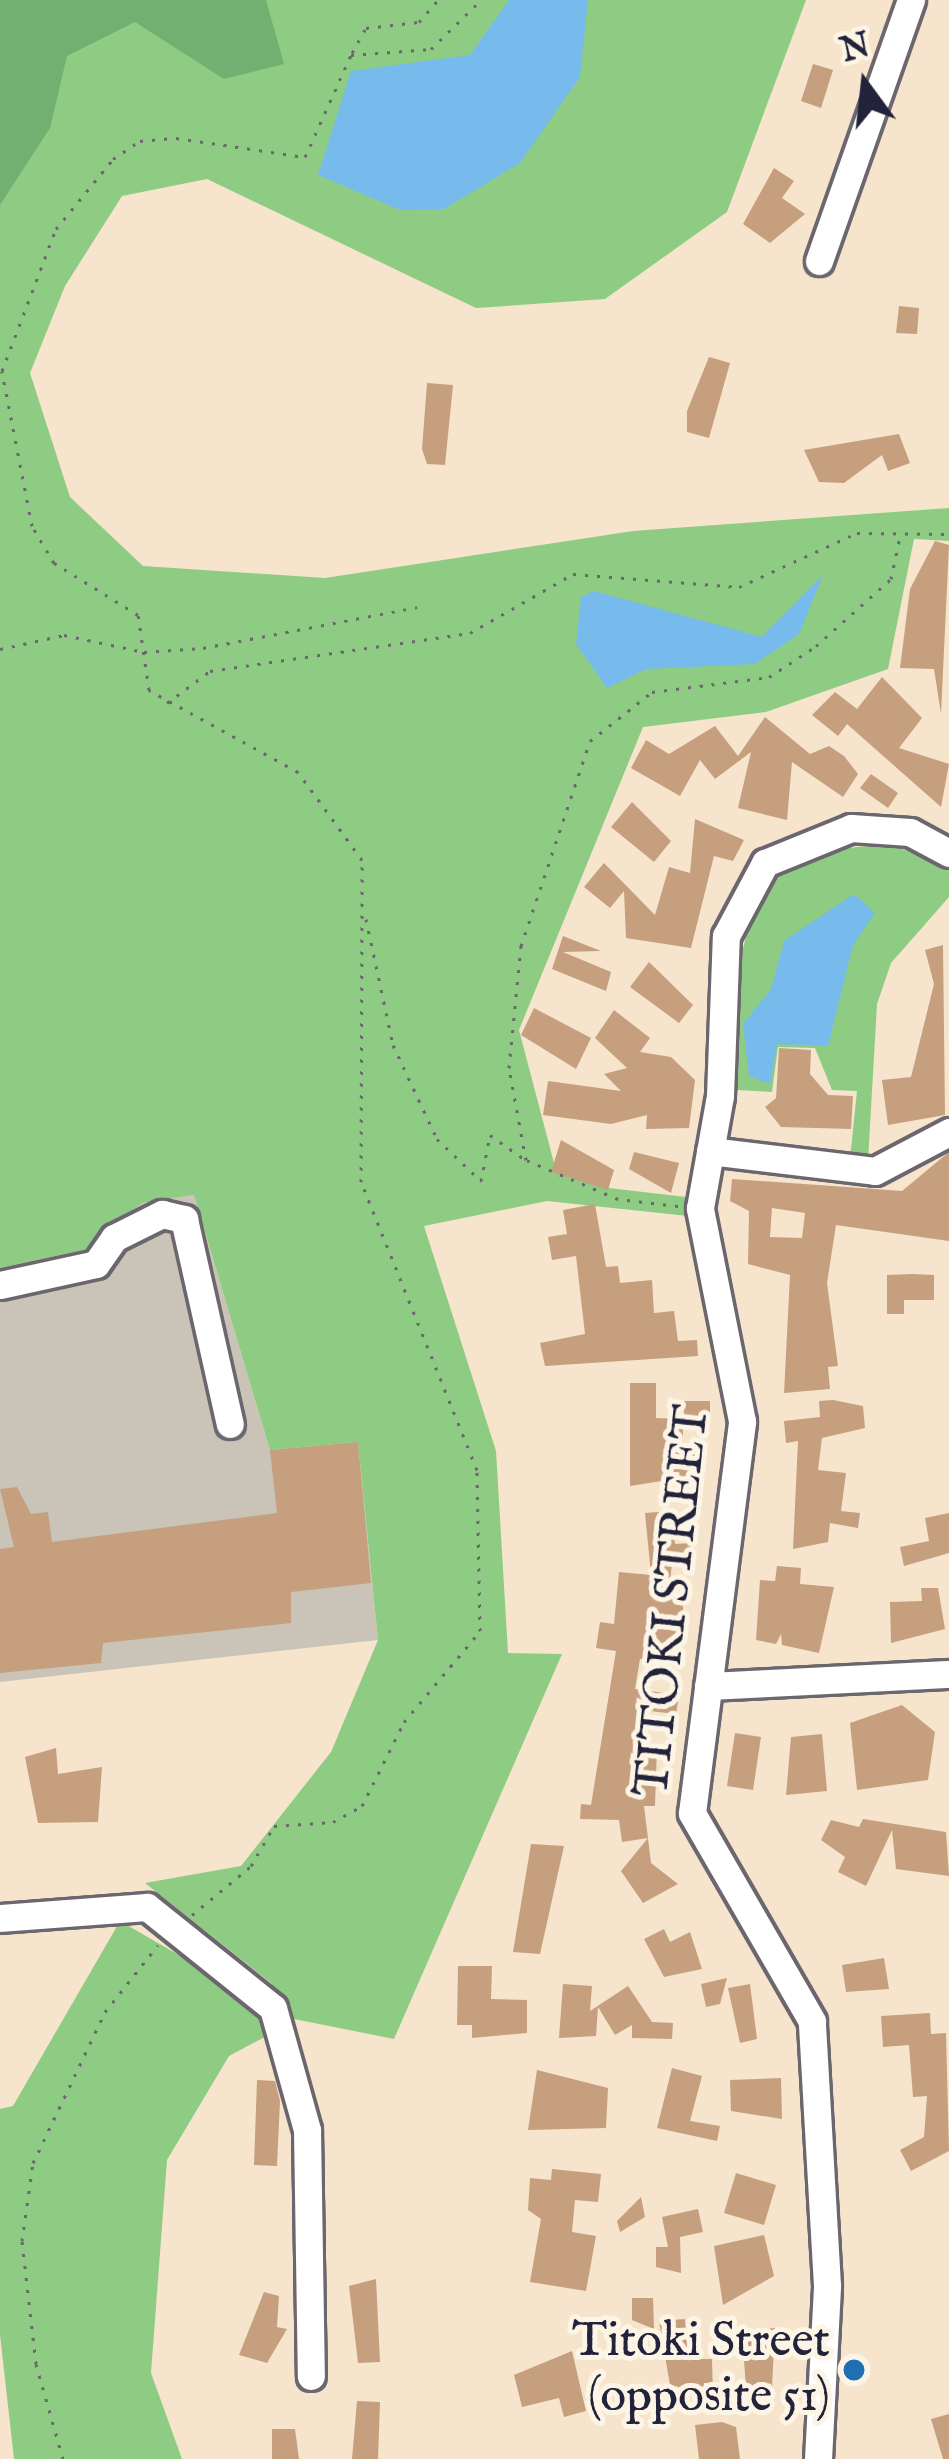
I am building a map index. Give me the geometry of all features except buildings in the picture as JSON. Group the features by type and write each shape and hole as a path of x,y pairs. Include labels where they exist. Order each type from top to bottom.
{"street":[{"path":"819,261 911,0"},
{"path":"702,1218 726,936 765,863 851,828 946,843"},
{"path":"710,1151 875,1171 949,1132"},
{"path":"0,1286 96,1264 114,1238 162,1214 184,1220 230,1424"},
{"name":"TITOKI STREET","path":"702,1218 742,1384 692,1813 802,1998 817,2054 827,2285 818,2459"},
{"path":"708,1686 949,1674"},
{"path":"0,1918 130,1904 178,1925 286,2029 307,2130 311,2376"}],"path":[{"path":"438,0 419,22 367,28 305,157 176,138 140,141 97,172 56,229 2,371 32,526 54,563 127,601 144,652 149,690 166,705 262,743 298,772 362,860 366,917 393,1045 436,1138 481,1181 490,1135 526,1160 618,1199 702,1218"},
{"path":"351,55 431,49 481,0"},
{"path":"166,705 210,671 470,633 573,574 739,587 816,544 901,532 949,534"},
{"path":"526,1160 509,1007 590,741 652,692 769,677 816,646 892,579 901,532"},
{"path":"0,649 64,635 144,652 417,607"},
{"path":"63,2459 35,2364 22,2241 33,2163 105,2012 178,1925 251,1866 274,1826 333,1822 362,1806 404,1722 437,1692 485,1607 470,1440 369,1222 361,1182 356,970 366,917"}],"shaded area":[{"path":"194,1195 270,1450 358,1442 378,1640 0,1682 0,1268 84,1250 142,1203"}],"green space":[{"path":"0,0 806,0 727,212 605,299 476,308 207,179 122,196 65,286 30,373 70,497 143,566 325,578 633,531 949,508 949,541 914,539 888,669 766,712 643,727 519,1030 554,1163 609,1188 686,1197 688,1216 547,1201 424,1226 496,1451 508,1653 562,1654 394,2039 294,2019 271,1983 145,1883 241,1866 331,1752 378,1640 358,1442 270,1450 194,1195 142,1203 84,1250 0,1268"},
{"path":"0,0 266,0 284,64 224,79 135,22 67,56 50,128 0,205"},
{"path":"886,843 949,866 949,897 891,963 877,1004 868,1161 850,1159 857,1091 832,1090 815,1048 778,1047 772,1092 737,1090 734,982 759,888 794,856"},
{"path":"120,1921 196,1965 274,2032 229,2056 167,2160 151,2373 182,2459 14,2459 0,2335 0,2109 13,2106"}],"water":[{"path":"509,0 588,0 580,77 520,163 444,209 400,210 318,175 351,71 470,55"},
{"path":"823,575 799,634 755,664 646,669 607,688 576,644 581,597 594,591 762,637"},
{"path":"854,894 875,913 853,945 828,1046 777,1044 770,1084 749,1076 743,1024 771,989 784,941"}],"place":[{"name":"Titoki Street (opposite 51)","path":"854,2370"}]}
